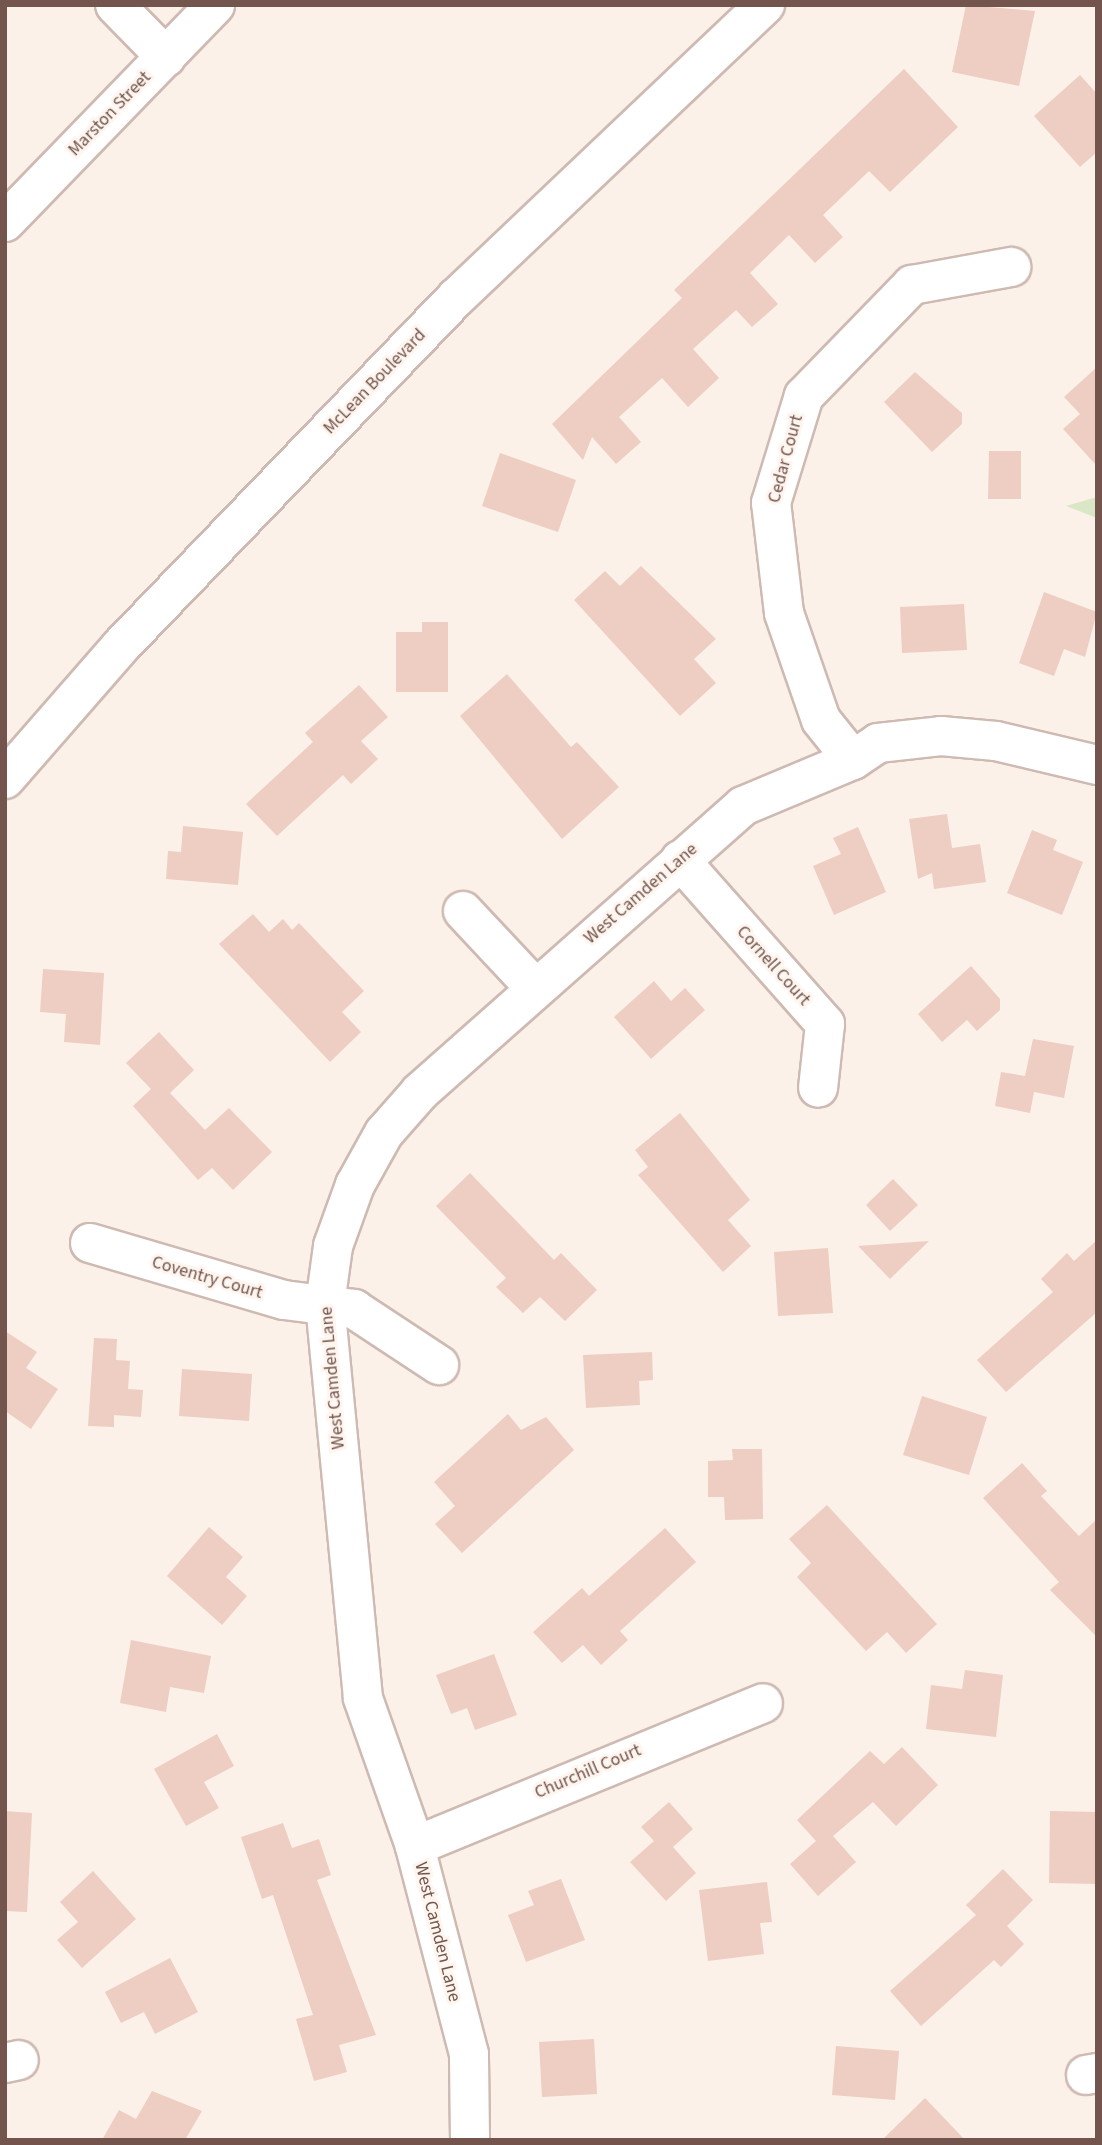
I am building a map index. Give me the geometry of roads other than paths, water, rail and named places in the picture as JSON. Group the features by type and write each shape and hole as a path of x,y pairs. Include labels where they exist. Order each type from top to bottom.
{"street":[{"path":"115,5 166,57"},
{"name":"Marston Street","path":"5,222 215,5"},
{"name":"McLean Boulevard","path":"5,779 120,647 456,298 765,5"},
{"name":"Cedar Court","path":"853,760 821,720 783,613 771,503 804,396 912,285 1011,267"},
{"name":"West Camden Lane","path":"470,2140 469,2054 415,1846 363,1698 325,1304 333,1247 384,1133 534,987 743,806 853,760 878,743 941,736 1007,743 1097,765"},
{"name":"Cornell Court","path":"680,860 825,1024 817,1088"},
{"path":"463,911 534,987"},
{"name":"Coventry Court","path":"90,1244 284,1300 354,1308 439,1365"},
{"name":"Churchill Court","path":"415,1846 763,1703"}]}
